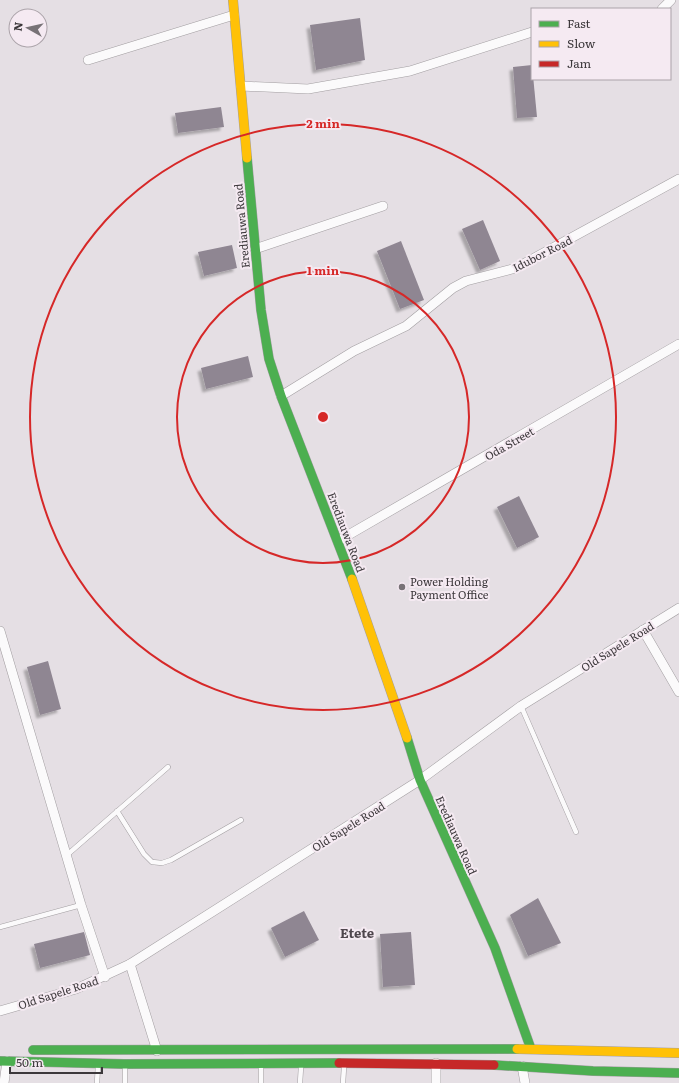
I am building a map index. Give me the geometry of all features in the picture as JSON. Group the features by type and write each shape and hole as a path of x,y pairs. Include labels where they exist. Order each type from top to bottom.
{"main road":[{"name":"Erediauwa Road","path":"233,0 261,310 269,359 281,396 338,541 398,709 420,780 495,948 530,1049"},
{"path":"24,1050 157,1051 530,1049 679,1053"},
{"path":"3,1061 99,1064 436,1063 522,1066 593,1071 679,1073"}],"street":[{"path":"663,8 671,0"},
{"path":"88,60 234,15"},
{"path":"240,86 308,89 410,71 531,32"},
{"name":"Idubor Road","path":"281,396 354,351 406,326 453,288 466,281 516,268 679,179"},
{"path":"255,249 383,206"},
{"name":"Oda Street","path":"338,541 679,344"},
{"name":"Old Sapele Road","path":"0,1011 76,989 105,977 130,964 420,780 521,706 679,608"},
{"path":"643,630 679,692"},
{"path":"0,631 81,905 105,977"},
{"path":"130,964 157,1051"},
{"path":"3,1061 4,1083"},
{"path":"436,1063 436,1083"},
{"path":"522,1066 525,1083"},
{"path":"593,1071 597,1083"}],"lane":[{"path":"521,706 576,832"},
{"path":"67,855 168,766"},
{"path":"117,811 144,854 152,862 162,863 171,860 241,820"},
{"path":"0,927 81,905"},
{"path":"343,1083 344,1063"},
{"path":"97,1083 99,1064"},
{"path":"124,1064 125,1083"},
{"path":"261,1083 262,1064"},
{"path":"300,1083 301,1064"}],"building":[{"path":"360,18 365,60 316,70 310,25"},
{"path":"531,65 531,80 533,80 537,117 517,118 513,67"},
{"path":"221,107 224,127 178,133 175,113"},
{"path":"483,220 500,261 480,270 462,229"},
{"path":"401,241 424,300 400,309 377,251"},
{"path":"232,245 237,268 204,276 198,252"},
{"path":"248,356 253,377 206,389 201,368"},
{"path":"519,496 539,537 517,548 497,507"},
{"path":"48,661 61,709 40,715 27,667"},
{"path":"538,898 561,943 528,956 510,915"},
{"path":"304,911 319,940 285,957 271,928"},
{"path":"84,932 90,955 40,968 34,944"},
{"path":"411,932 415,985 383,987 380,934"}],"traffic: fast":[{"path":"247,158 261,310 269,359 281,396 352,579"},
{"path":"407,738 420,780 495,948 531,1049"},
{"path":"33,1050 517,1049"},
{"path":"0,1061 124,1064 339,1063"},
{"path":"494,1065 593,1071 679,1073"}],"traffic: slow":[{"path":"233,0 247,158"},
{"path":"352,579 407,738"},
{"path":"517,1049 679,1053"}],"traffic: jam":[{"path":"339,1063 494,1065"}],"place":[{"name":"Power Holding Payment Office","path":"402,587"}],"district":[{"name":"Etete","path":"357,932"}]}
